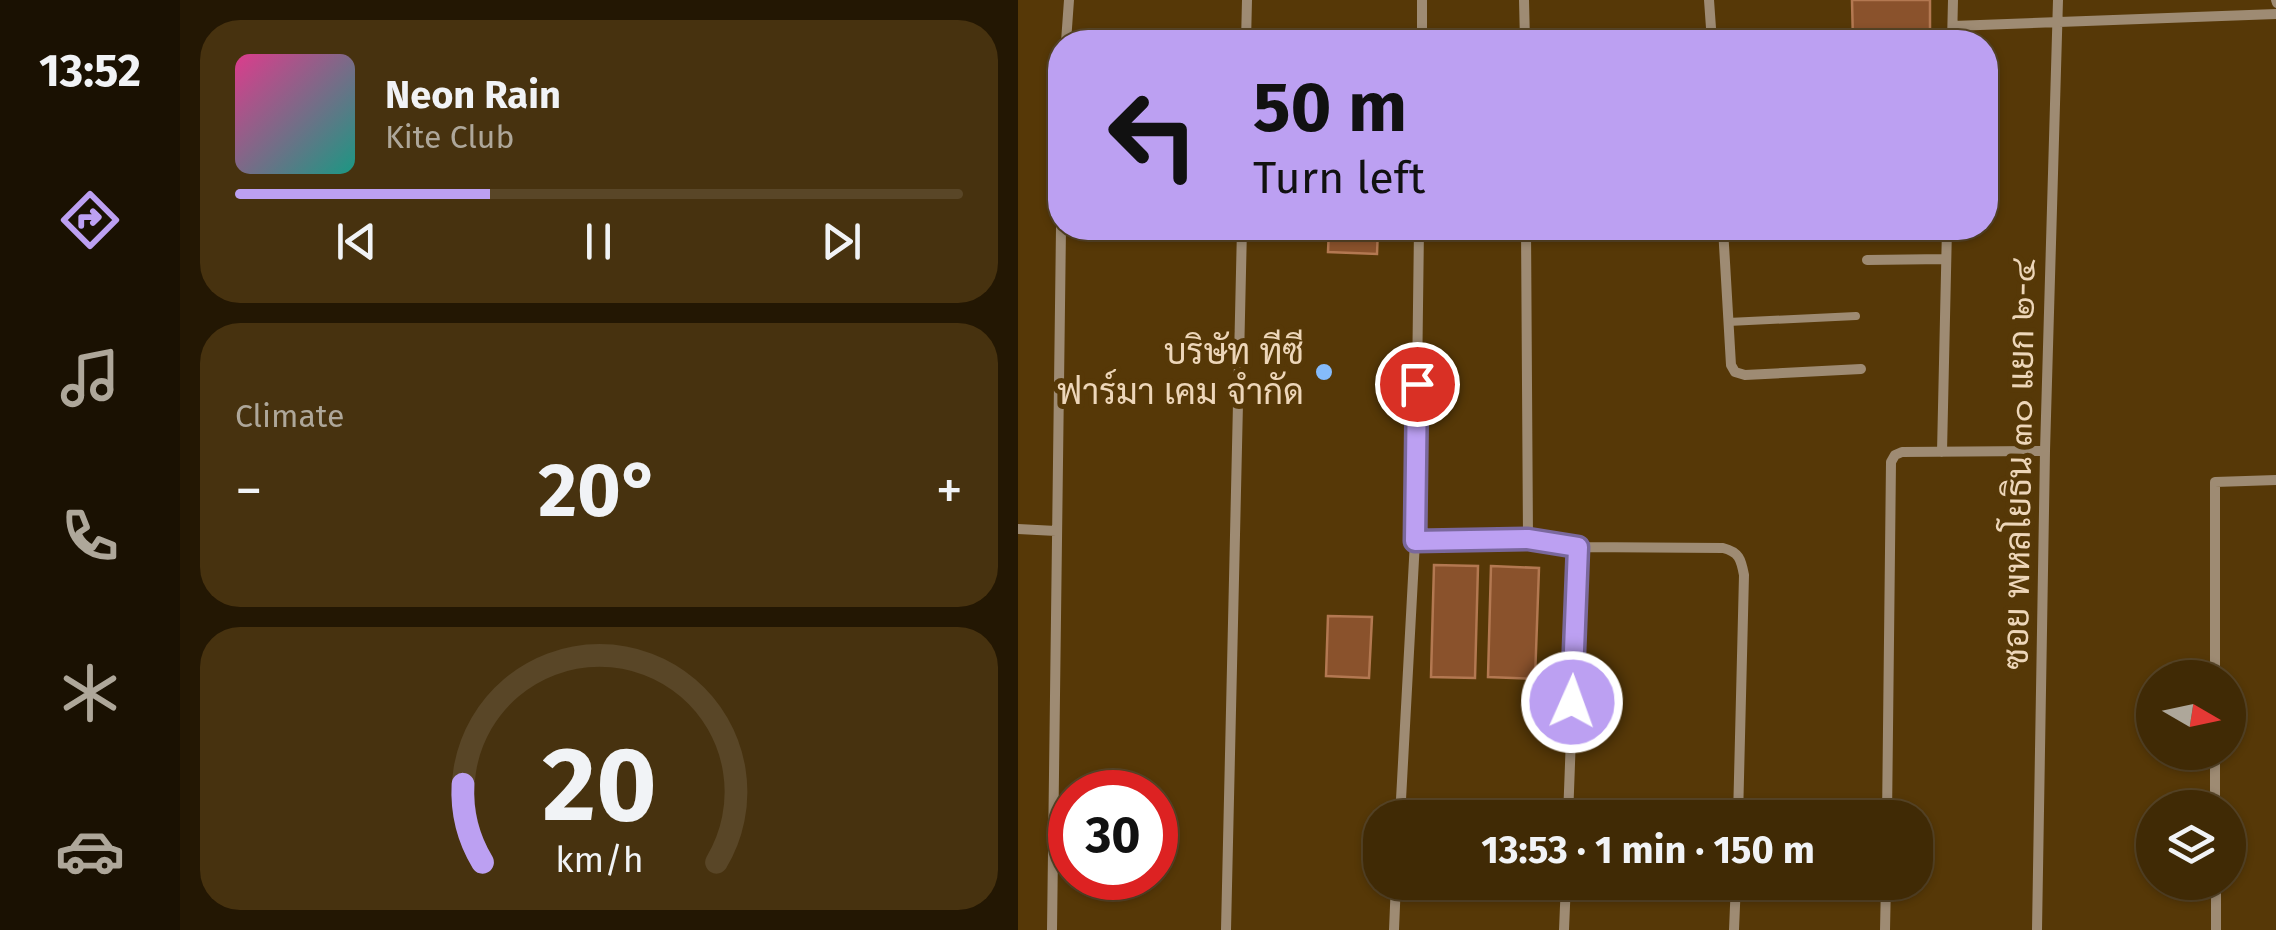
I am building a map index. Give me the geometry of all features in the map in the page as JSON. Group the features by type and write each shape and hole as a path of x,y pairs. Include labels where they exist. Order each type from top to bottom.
{"street":[{"path":"1067,30 1068,0"},
{"path":"1246,30 1247,0"},
{"path":"1422,0 1422,30"},
{"path":"1524,0 1524,30"},
{"path":"1709,0 1711,30"},
{"path":"1952,30 1954,0"},
{"name":"ซอย พหลโยธิน ๓๐ แยก ๒-๔","path":"2037,930 2058,0"},
{"path":"1952,26 2276,14"},
{"path":"1052,930 1061,240"},
{"path":"1226,930 1242,240"},
{"path":"1401,800 1415,541 1419,240"},
{"path":"1526,240 1528,539"},
{"path":"1724,240 1730,365 1735,372 1745,375 1861,370"},
{"path":"1942,452 1947,240"},
{"path":"1867,260 1946,259"},
{"path":"1887,800 1891,462 1902,452 2045,451"},
{"path":"2215,660 2215,482 2276,480"},
{"path":"1018,528 1056,531"},
{"path":"1415,541 1528,539 1578,547 1734,551 1741,558 1744,576 1738,800"},
{"path":"1569,800 1578,547"},
{"path":"1394,930 1395,900"},
{"path":"1564,930 1565,900"},
{"path":"1734,930 1735,900"},
{"path":"1885,930 1886,900"},
{"path":"2216,900 2216,930"}],"lane":[{"path":"1728,322 1856,316"}],"building":[{"path":"1852,0 1930,0 1930,30 1853,30"},
{"path":"1328,240 1378,240 1377,254 1328,252"},
{"path":"1434,565 1478,566 1475,678 1431,677"},
{"path":"1491,566 1539,568 1535,679 1488,677"},
{"path":"1328,616 1372,617 1369,678 1326,676"}],"place":[{"name":"บริษัท ทีซี ฟาร์มา เคม จำกัด","path":"1324,372"}],"route":[{"path":"1417,384 1415,541 1528,539 1578,547 1572,702"}]}
